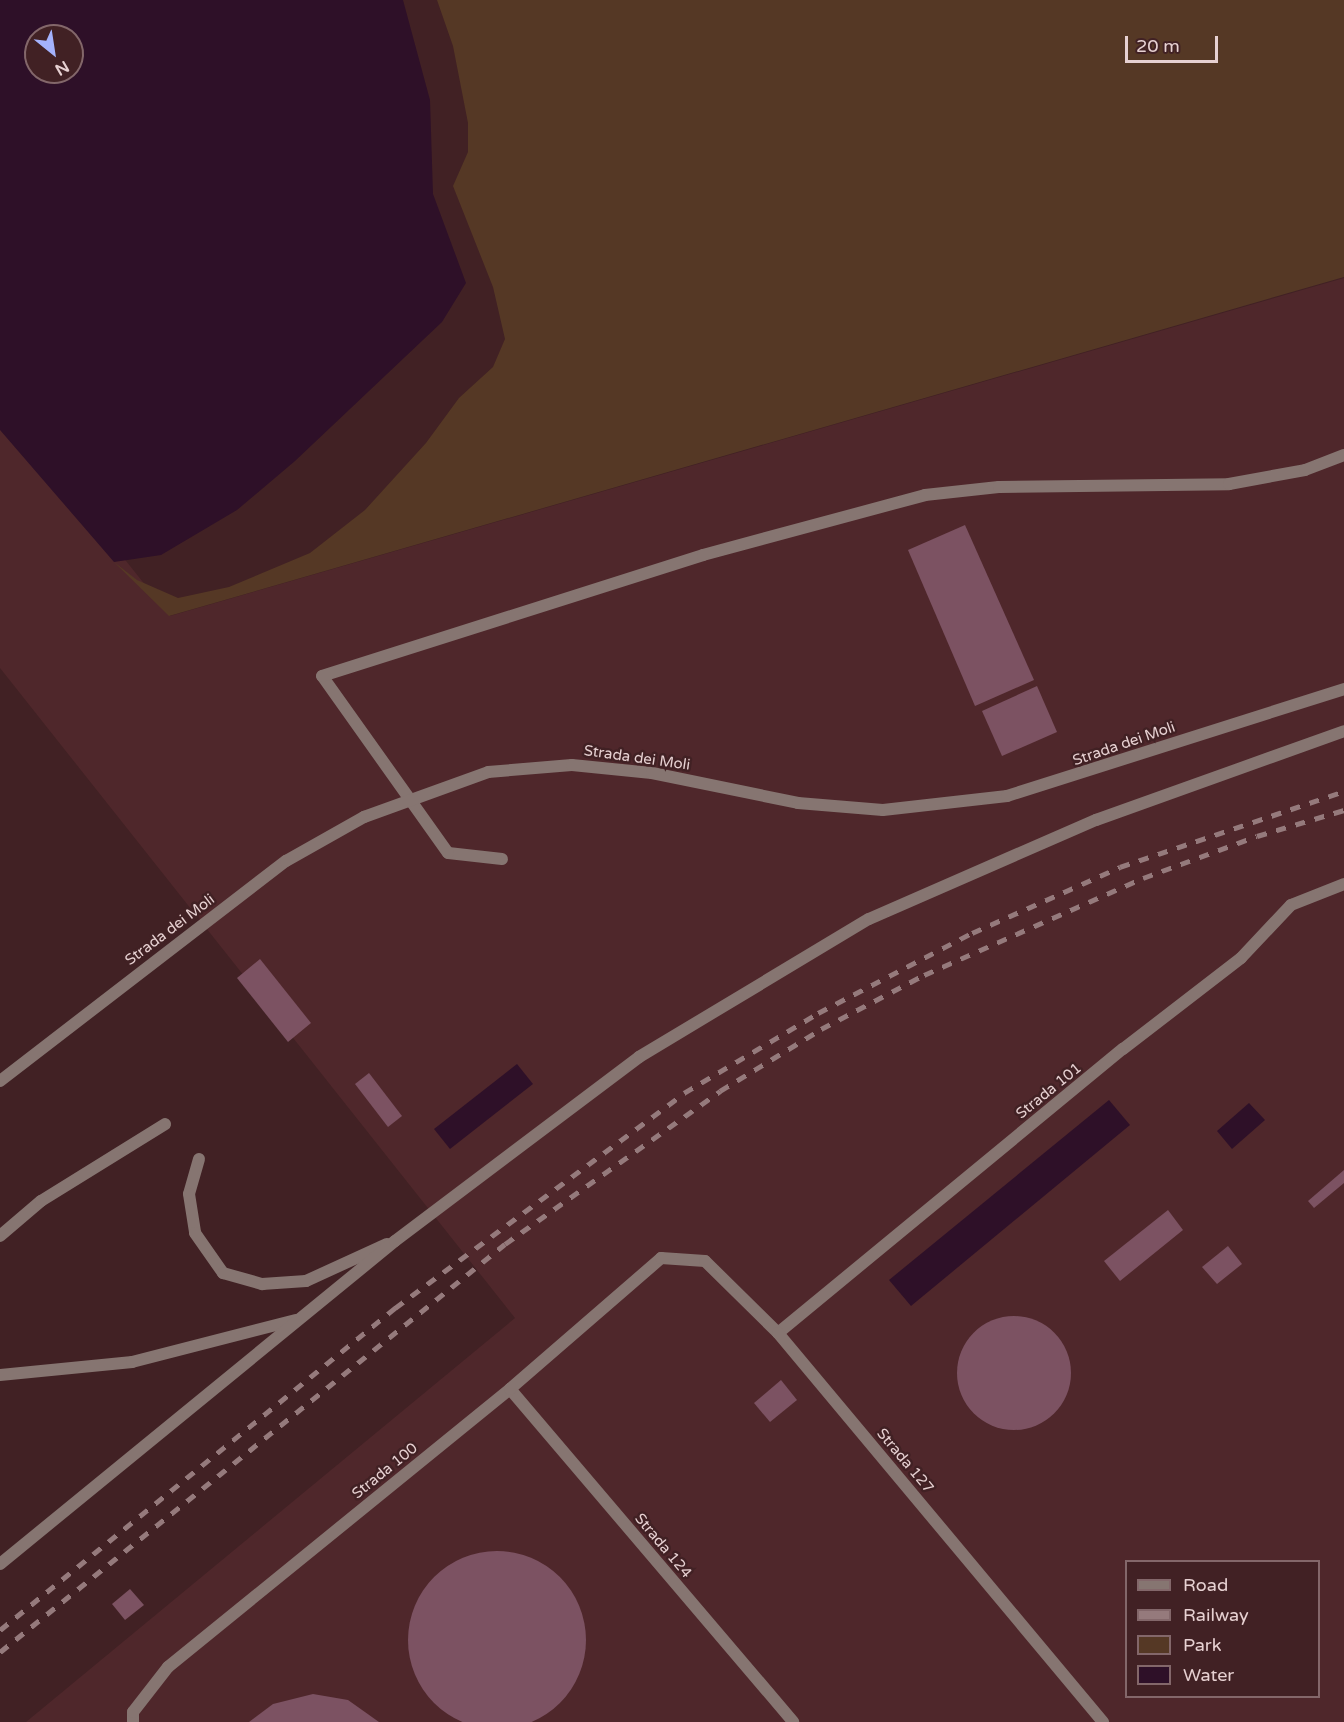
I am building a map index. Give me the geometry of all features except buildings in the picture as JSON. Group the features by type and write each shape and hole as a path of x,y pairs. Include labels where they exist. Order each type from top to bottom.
{"street":[{"path":"502,859 448,853 322,676 702,555 925,495 999,487 1229,484 1305,470 1344,455"},
{"name":"Strada dei Moli","path":"0,1081 286,861 364,817 489,772 572,765 652,773 798,803 883,810 1006,796 1344,689"},
{"path":"0,1564 395,1241 639,1057 869,919 1096,820 1344,731"},
{"name":"Strada 101","path":"778,1333 1123,1049 1241,958 1291,905 1344,884"},
{"path":"0,1236 41,1201 165,1124"},
{"path":"199,1159 189,1194 195,1233 223,1273 262,1284 306,1281 395,1241"},
{"name":"Strada 127","path":"661,1258 705,1261 778,1333 1102,1722"},
{"name":"Strada 100","path":"133,1717 168,1667 510,1389 661,1258"},
{"path":"0,1374 132,1362 299,1320"},
{"name":"Strada 124","path":"510,1389 793,1722"}],"shaded area":[{"path":"1344,278 1344,1722 26,1722 515,1318 0,668 0,403 170,616"}],"green space":[{"path":"437,0 1344,0 1344,277 169,616 114,562 137,580 178,598 229,587 310,553 365,510 426,443 459,398 493,367 505,339 493,287 453,186 468,152 468,123 453,46"}],"water":[{"path":"0,0 403,0 430,100 433,194 466,283 442,322 295,461 237,510 161,555 114,562 0,430"},
{"path":"517,1064 533,1084 450,1149 434,1129"},
{"path":"1109,1100 1130,1125 911,1306 889,1280"},
{"path":"1249,1103 1265,1120 1232,1149 1217,1131"}],"railway":[{"path":"0,1630 395,1308 684,1093 818,1013 972,933 1120,867 1344,791"},
{"path":"0,1652 505,1244 720,1091 821,1029 924,975 1143,878 1257,836 1344,810"}]}
